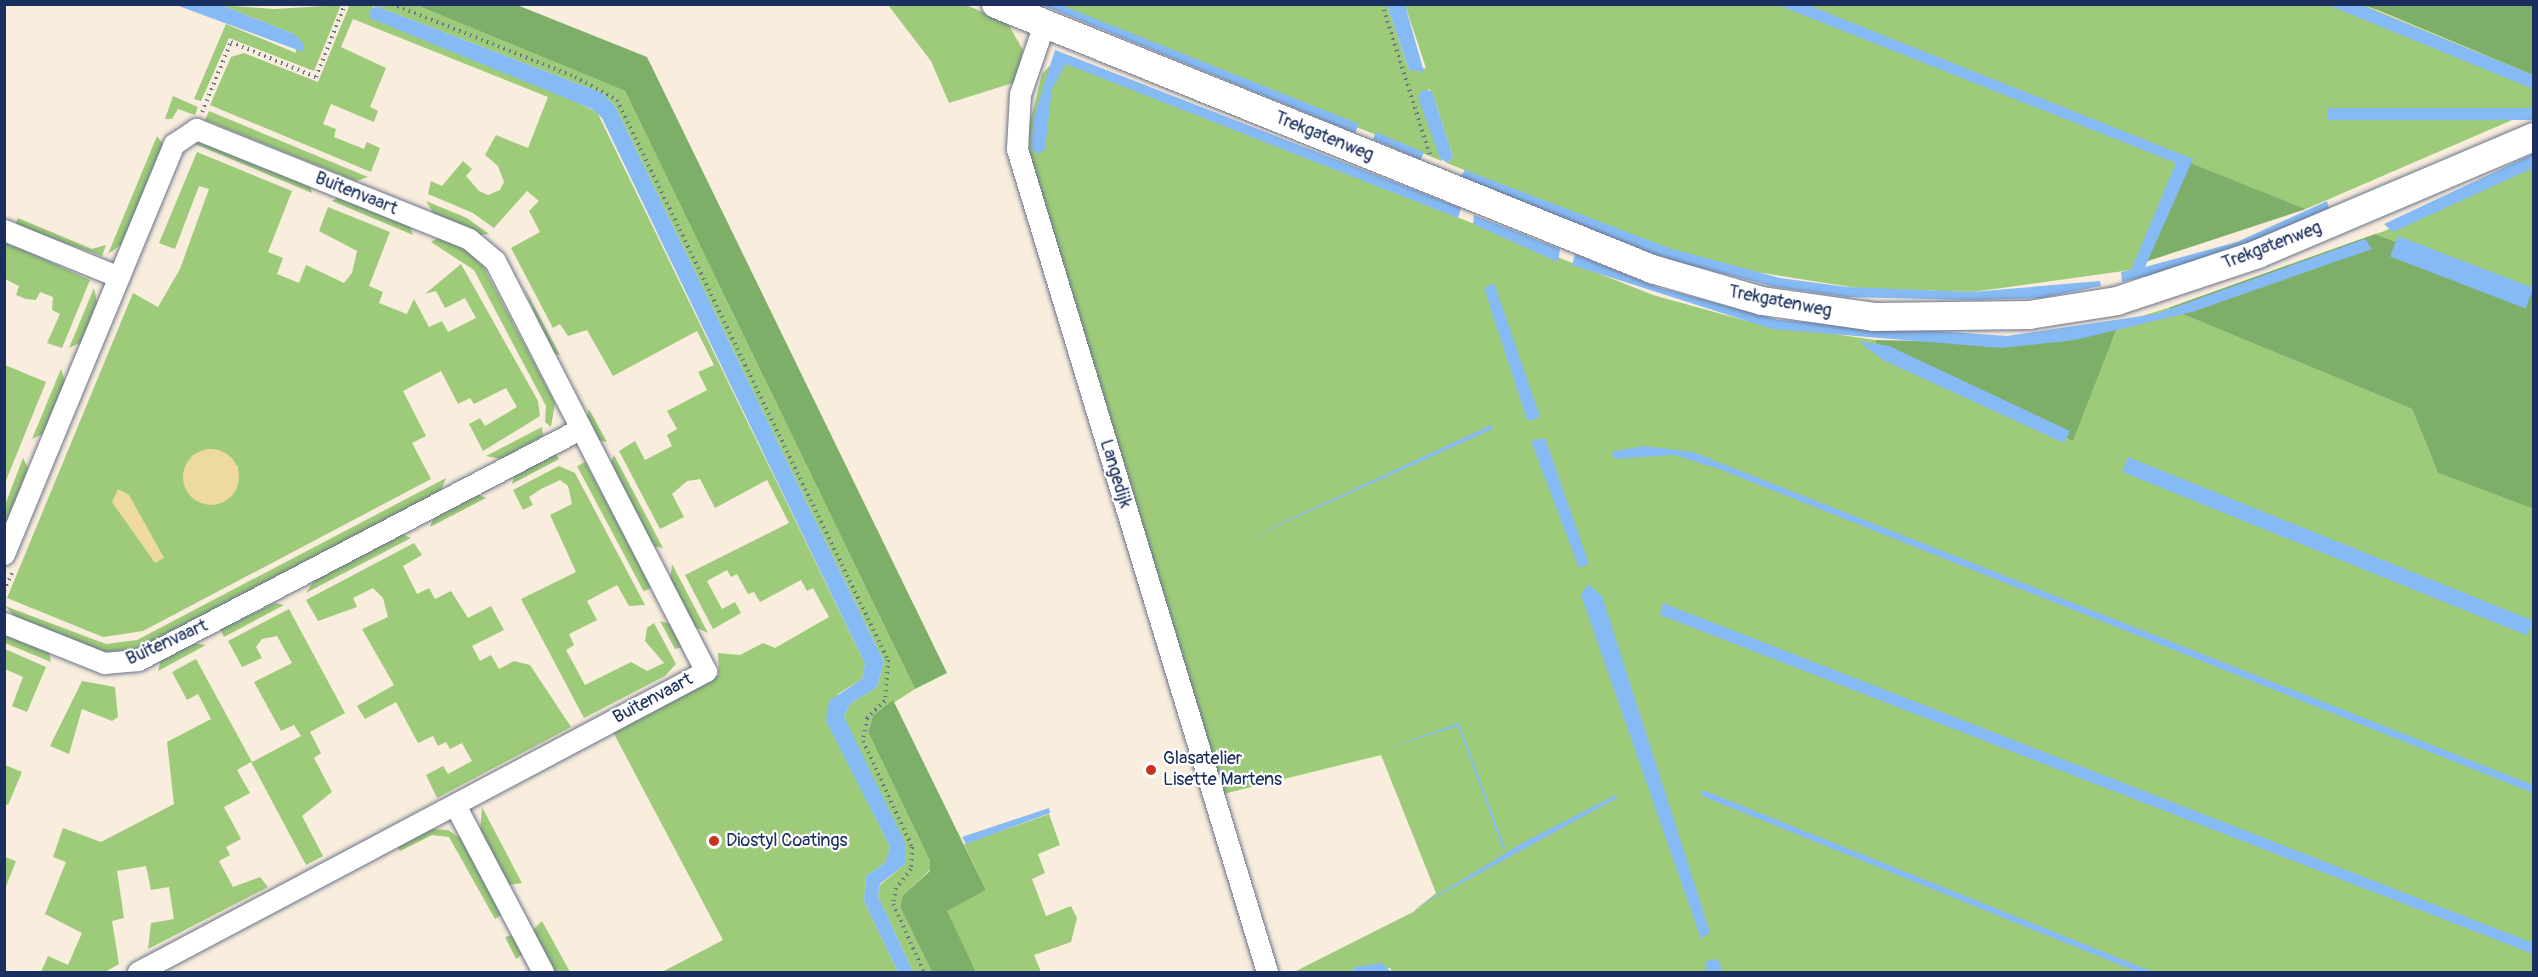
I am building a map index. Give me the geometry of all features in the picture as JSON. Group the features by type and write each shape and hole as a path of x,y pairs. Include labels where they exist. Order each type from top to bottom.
{"street":[{"path":"996,4 1044,24"},
{"name":"Trekgatenweg","path":"1044,24 1426,179 1714,289 1812,311 1941,320 2029,315 2117,301 2258,254 2534,137"},
{"name":"Langedijk","path":"1044,24 1020,94 1017,149 1267,972"},
{"path":"11,556 119,277 174,144 196,129"},
{"name":"Buitenvaart","path":"138,972 706,671 578,430 495,261 469,239 196,129"},
{"path":"4,230 119,277"},
{"name":"Buitenvaart","path":"4,623 104,663 138,660 578,430"},
{"path":"455,805 543,972"}],"path":[{"path":"196,129 231,42 316,77 345,4"},
{"path":"392,4 575,77 617,100 885,650 891,672 885,701 867,718 863,741 912,847 911,869 896,888 894,904 924,972"},
{"path":"1382,4 1430,152 1426,179"},
{"path":"4,591 11,556"}],"green space":[{"path":"350,4 416,5 625,91 915,689 873,716 868,732 930,861 930,870 903,895 900,907 932,972 913,972 878,896 880,885 905,864 844,717 850,704 877,687 884,662 615,106 602,93 376,6 372,7 597,112 865,664 862,679 838,694 826,720 890,847 885,863 866,876 864,901 898,972 662,972 723,940 613,732 719,675 718,653 740,655 763,643 775,648 829,617 813,588 807,591 801,580 760,602 754,592 748,594 737,574 731,577 727,570 707,581 722,609 735,602 741,613 713,629 685,575 789,523 767,480 715,508 700,479 687,481 672,494 684,517 660,529 619,451 635,441 645,460 672,446 667,435 677,429 667,411 707,390 698,372 714,365 697,331 613,376 587,330 568,336 560,324 553,328 511,248 540,232 529,211 539,201 527,191 494,228 473,213 428,194 431,181 442,186 463,161 472,169 466,176 479,191 488,195 500,190 504,182 498,166 485,155 496,135 528,148 548,97 353,19 341,47 386,68 370,107 378,111 374,122 331,104 323,124 336,129 334,137 364,149 367,142 380,148 371,172 210,105 231,57 244,53 318,82"},
{"path":"221,5 274,9 341,5 314,71 229,38 201,101 194,99 226,24 296,53 294,34"},
{"path":"416,5 517,5 647,57 947,673 915,689 625,91"},
{"path":"888,5 966,5 1007,22 1023,50 1016,82 949,103 931,61"},
{"path":"1049,5 1387,5 1409,70 1426,68 1405,5 2363,5 2533,75 2533,111 2306,209 2181,159 2131,270 1972,292 1857,288 1724,267 1644,243 1447,163 1453,157 1432,91 1428,89 1442,161"},
{"path":"2363,5 2533,5 2533,75 2380,11"},
{"path":"1057,58 1653,295 1747,321 1875,340 1878,347 2073,440 2119,323 2168,308 2412,409 2438,473 2533,509 2533,972 1392,972 1390,968 1354,967 1352,972 1294,972 1413,912 1436,893 1381,755 1223,794 1030,162 1029,127 1042,74"},
{"path":"173,96 198,107 195,115 178,109 172,119 165,119"},
{"path":"209,111 368,177 356,181 205,120"},
{"path":"157,136 163,144 122,244 108,254"},
{"path":"201,141 310,186 312,193 195,144"},
{"path":"197,152 292,191 268,252 283,258 277,274 299,283 306,265 344,283 352,273 357,251 319,231 328,207 390,232 369,286 383,292 379,303 407,314 414,299 429,327 442,321 448,332 476,318 465,298 445,308 436,291 425,294 461,264 538,401 540,416 483,451 469,424 480,418 485,426 517,407 506,388 474,404 470,398 458,404 441,371 403,391 426,436 412,443 431,479 143,631 103,637 7,598 133,293 158,307 180,269 209,189 199,186 175,249 159,243","holes":["209,449 238,467 235,492 191,456","129,495 129,499 164,558 112,502"]},
{"path":"2181,159 2306,209 2139,264"},
{"path":"2533,167 2533,292 2375,234 2382,232"},
{"path":"339,197 410,226 413,235 332,201"},
{"path":"426,201 467,218 489,234 479,235 434,214"},
{"path":"18,218 92,249 106,245 102,256 15,225"},
{"path":"2375,234 2533,292 2533,509 2438,473 2412,409 2168,308"},
{"path":"438,238 465,249 483,266 555,403 551,427 545,422 546,406 474,270 431,242"},
{"path":"4,241 90,280 62,348 47,343 60,314 52,310 53,297 40,292 36,300 26,299 16,295 19,286 5,279"},
{"path":"524,287 560,355 551,353"},
{"path":"94,288 97,302 82,342 69,348"},
{"path":"2119,323 2073,441 1878,347 1875,340 1977,342"},
{"path":"5,365 46,382 5,483"},
{"path":"61,369 65,381 43,434 32,439"},
{"path":"589,409 607,442 597,440 586,419"},
{"path":"542,427 543,436 501,459 486,456"},
{"path":"555,453 559,459 512,484 515,473"},
{"path":"614,455 663,548 652,546 610,463"},
{"path":"23,458 28,468 5,528 5,505"},
{"path":"585,462 652,587 644,592 577,466"},
{"path":"559,466 575,473 645,605 629,606 617,585 587,601 597,620 569,634 574,645 566,650 585,685 631,662 647,671 664,663 645,641 647,628 654,623 676,664 665,676 584,718 521,599 576,572 550,515 572,504 568,486 560,480 541,489 529,497 533,505 523,510 513,490"},
{"path":"446,478 441,491 140,649 103,652 16,617 5,606 106,644 137,640"},
{"path":"477,494 486,498 430,527 434,516"},
{"path":"402,534 411,538 306,593 314,580"},
{"path":"414,543 422,555 403,566 417,594 429,588 435,599 451,591 468,618 491,606 504,630 472,646 480,661 491,655 499,669 514,661 530,665 571,727 437,798 426,775 443,766 448,774 472,761 462,743 450,749 446,742 438,746 433,736 418,743 396,702 365,719 357,706 394,685 362,629 388,617 383,598 373,588 353,598 357,607 318,621 306,600"},
{"path":"672,564 708,633 695,627 670,581"},
{"path":"275,603 284,605 224,637 220,629"},
{"path":"289,609 345,713 310,732 321,753 314,758 332,792 302,816 323,856 306,865 251,762 237,770 250,793 224,807 241,839 226,847 230,855 219,861 233,887 260,877 268,887 148,949 151,923 174,919 169,887 151,890 146,866 117,871 124,918 112,921 119,964 105,972 41,972 48,956 68,965 82,933 45,914 66,862 53,857 63,828 101,842 174,804 167,742 211,719 198,694 187,700 172,672 196,659 252,762 301,736 294,725 281,731 254,682 292,663 277,636 262,639 256,647 262,658 242,667 228,641"},
{"path":"660,621 670,624 682,647 675,649"},
{"path":"5,633 49,651 51,662 5,643"},
{"path":"194,643 206,645 158,671 161,659"},
{"path":"5,649 46,667 27,712 12,706 23,677 5,669"},
{"path":"82,681 115,687 118,717 112,721 82,709 69,754 50,746"},
{"path":"893,700 986,890 947,911 976,972 932,972 900,907 903,895 930,871 930,861 868,732 873,716"},
{"path":"5,765 22,772 8,805 5,804"},
{"path":"482,807 522,883 508,885 480,833"},
{"path":"1049,814 1060,845 1038,854 1045,873 1032,879 1046,916 1071,906 1077,918 1071,942 1034,955 1041,972 976,972 946,911 986,890 964,844"},
{"path":"432,829 448,830 463,840 501,915 495,919 449,837 432,835 400,851 397,846"},
{"path":"5,857 16,861 5,889"},
{"path":"542,921 570,972 554,972 532,931"},
{"path":"512,935 523,954 516,959 505,937"}],"sand":[{"path":"205,449 217,449 227,453 235,461 239,477 235,493 227,501 217,505 205,505 195,501 187,493 183,483 183,471 187,461 195,453"},
{"path":"118,489 129,495 164,558 155,563 112,502"}],"water":[{"path":"176,5 221,5 294,34 304,44 303,52"},
{"path":"1042,5 1061,5 1359,124 1355,133"},
{"path":"1387,5 1405,5 1424,72 1409,70"},
{"path":"1778,5 1808,5 2193,159 2145,267 2237,242 2327,201 2331,214 2201,263 2122,282 2121,272 2131,270 2176,163"},
{"path":"2328,5 2360,5 2533,75 2533,89"},
{"path":"376,6 602,93 615,106 884,662 877,687 850,704 844,717 905,842 905,864 880,884 878,896 913,972 898,972 864,901 866,876 885,863 890,847 826,721 829,701 862,679 865,664 602,118 592,109 370,18 369,11"},
{"path":"1055,50 1461,208 1458,218 1066,64 1052,89 1045,149 1039,154 1031,149 1034,117"},
{"path":"1422,90 1432,91 1453,157 1447,163 1440,158 1418,97"},
{"path":"2328,108 2533,108 2533,120 2328,120"},
{"path":"1376,132 1424,152 1421,160 1373,139"},
{"path":"2533,154 2533,168 2393,232 2384,224"},
{"path":"1465,170 1669,248 1780,278 1847,287 1972,292 2100,281 2101,286 2041,298 1970,300 1846,297 1775,287 1666,259 1460,177"},
{"path":"1474,215 1560,249 1558,262 1473,224"},
{"path":"2398,236 2533,288 2525,309 2390,257"},
{"path":"2365,239 2372,249 2192,312 2075,340 2001,348 1772,329 1572,265 1575,254 1660,288 1779,320 2007,336 2156,314"},
{"path":"1494,283 1540,416 1534,420 1527,420 1484,288"},
{"path":"1858,341 1889,346 2070,431 2064,443 1883,360"},
{"path":"1491,425 1493,429 1244,541 1273,527"},
{"path":"1545,438 1589,564 1579,568 1531,441"},
{"path":"1643,446 1693,452 2533,785 2533,793 1719,469 1674,455 1615,459 1611,452"},
{"path":"2128,457 2533,621 2527,636 2122,472"},
{"path":"1588,584 1602,596 1710,932 1701,939 1581,595"},
{"path":"1663,603 2533,943 2533,954 1660,615"},
{"path":"1459,723 1505,848 1503,849 1458,726 1385,749"},
{"path":"1703,790 2153,972 2137,972 1701,796"},
{"path":"1616,795 1617,798 1414,909 1524,842"},
{"path":"1049,808 1050,813 966,844 962,837"},
{"path":"1713,959 1721,967 1713,975 1705,967"},
{"path":"1381,963 1392,972 1352,972 1354,967"}],"place":[{"name":"Glasatelier Lisette Martens","path":"1151,770"},
{"name":"Diostyl Coatings","path":"714,841"}]}
